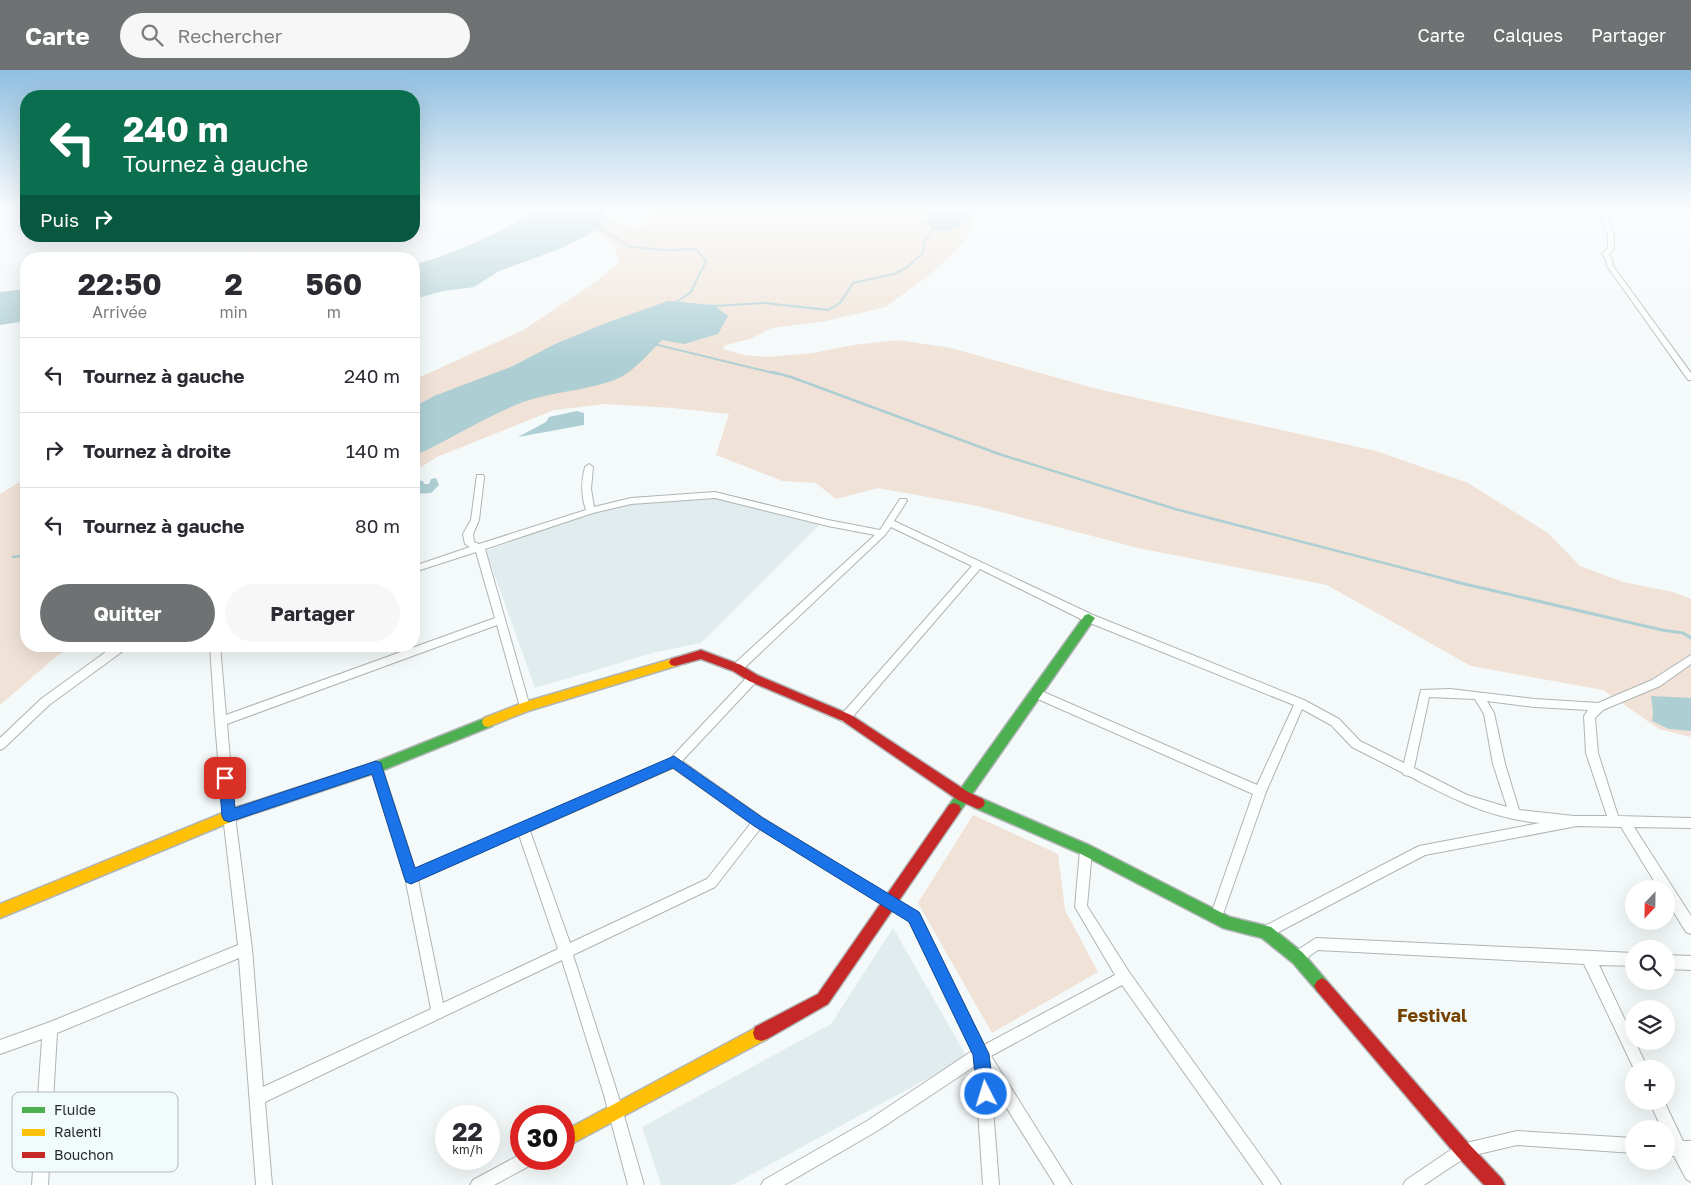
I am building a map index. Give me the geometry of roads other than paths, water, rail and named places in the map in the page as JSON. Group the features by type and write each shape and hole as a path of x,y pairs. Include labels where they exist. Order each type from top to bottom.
{"street":[{"path":"1609,260 1610,266 1691,378"},
{"path":"589,467 586,500 590,512"},
{"path":"480,477 475,520 468,534 470,544 480,548"},
{"path":"420,567 631,500 715,495 828,523 882,533"},
{"path":"737,668 882,533 903,501"},
{"path":"890,522 1089,618 1300,702 1335,722 1356,744 1464,799 1515,815 1573,821 1691,822"},
{"path":"480,548 525,707"},
{"path":"845,718 979,564"},
{"path":"575,1134 823,999 1089,618"},
{"path":"420,649 500,620"},
{"path":"0,745 45,702 114,652"},
{"path":"215,652 229,816 245,948 264,1185"},
{"path":"220,722 412,652"},
{"path":"0,911 229,816 376,767 525,707 701,654 737,668 753,678 845,718 963,796 1086,850 1228,923 1266,932 1298,958 1463,1150 1496,1185"},
{"path":"1691,659 1656,684 1599,707 1589,716 1592,754 1619,822 1691,928"},
{"path":"411,877 674,762 753,678"},
{"path":"1035,693 1260,792"},
{"path":"1408,772 1425,693 1469,694 1479,697 1599,707"},
{"path":"1479,697 1489,713 1499,764 1515,815"},
{"path":"1216,917 1260,792 1300,702"},
{"path":"674,762 759,822 914,917 981,1054 1064,1185"},
{"path":"376,767 411,877 438,1011"},
{"path":"1266,932 1424,850 1573,821"},
{"path":"257,1098 711,883 759,822"},
{"path":"523,829 567,952 618,1112 636,1185"},
{"path":"1086,850 1081,906 1124,977 1273,1185"},
{"path":"1298,958 1316,944 1625,959"},
{"path":"0,1047 50,1029 245,948"},
{"path":"1588,957 1637,1060"},
{"path":"1675,962 1691,963"},
{"path":"769,1185 872,1126 981,1054 1124,977"},
{"path":"46,1092 50,1029"},
{"path":"981,1054 985,1076 991,1185"},
{"path":"1660,1110 1691,1174"},
{"path":"1411,1185 1463,1150 1517,1138 1625,1145"},
{"path":"478,1185 510,1168"},
{"path":"40,1185 41,1172"}],"water":[{"path":"429,260 529,260 499,271 474,287 443,291 420,297 420,263"},
{"path":"20,290 20,322 0,325 0,292"},
{"path":"668,301 714,305 728,316 718,334 684,344 662,340 639,364 619,378 590,387 523,402 495,414 420,453 420,404 434,396 513,366 555,344"},
{"path":"577,411 584,413 584,425 518,437 546,422 549,417"},
{"path":"436,478 439,485 431,493 420,494 420,481 423,481 424,484 429,484 431,479"},
{"path":"1651,696 1691,698 1691,731 1669,729 1652,721"}],"waterway":[{"path":"675,303 691,292 705,260"},
{"path":"713,306 765,303 828,310 840,303 853,283 894,274 906,268 915,260"},
{"path":"654,344 777,374"},
{"path":"772,372 791,377 999,454 1175,509 1461,583"},
{"path":"13,557 20,556"},
{"path":"1456,582 1662,630 1683,633 1691,638"}],"district":[{"name":"Festival","path":"1432,1015"}]}
